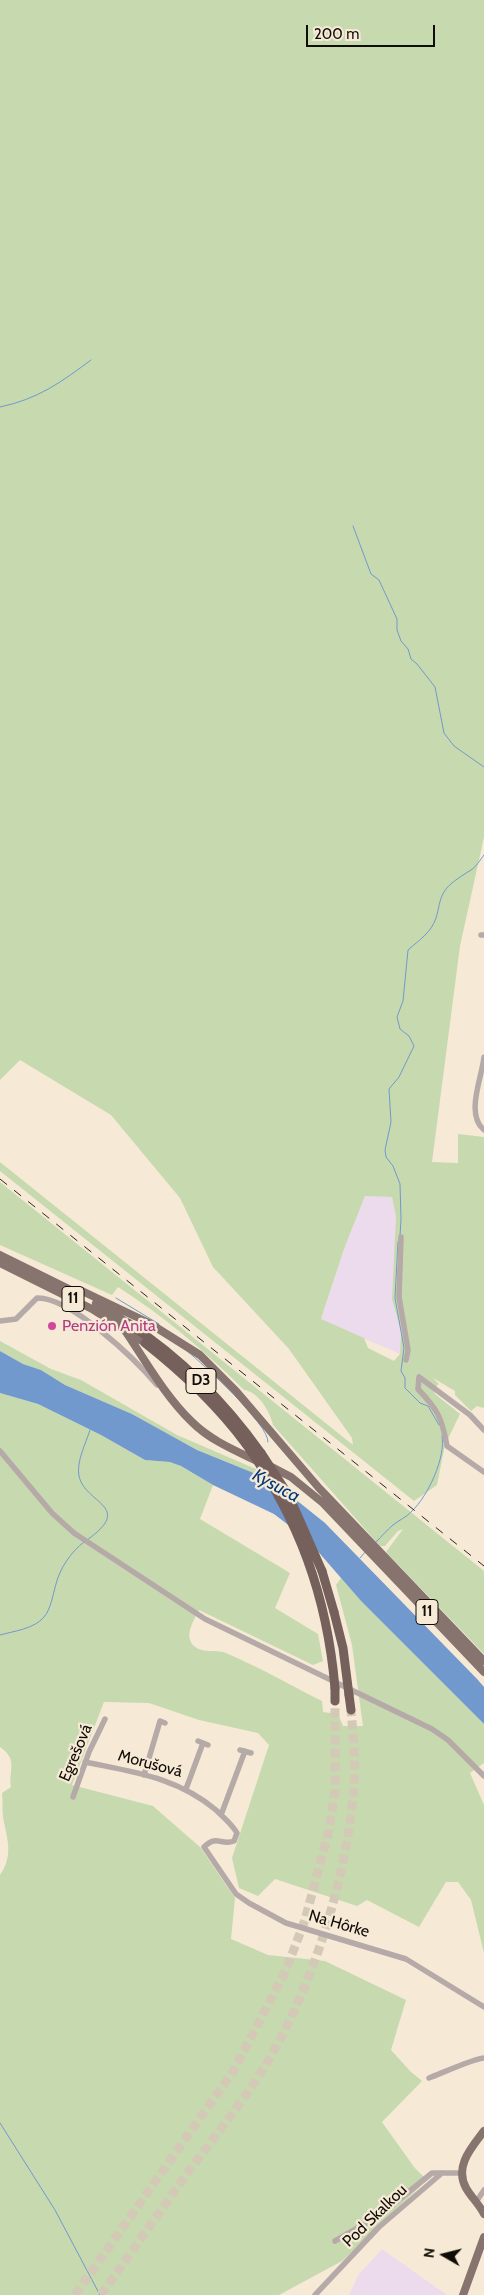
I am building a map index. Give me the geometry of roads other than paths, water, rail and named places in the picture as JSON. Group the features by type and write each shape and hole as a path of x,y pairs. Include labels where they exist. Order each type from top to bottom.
{"highway":[{"name":"D3","path":"126,1326 172,1354 220,1400 261,1453 289,1496 319,1564 339,1630 350,1710"},
{"name":"D3","path":"145,1343 187,1378 215,1406 246,1444 281,1499 309,1559 327,1625 335,1701"}],"main road":[{"name":"11","path":"0,1255 75,1292 82,1291 149,1323 200,1355 221,1374 370,1547 484,1672"},
{"name":"11","path":"0,1264 126,1326"},
{"name":"D3","path":"75,1292 126,1326 145,1343"},
{"path":"126,1326 182,1412"},
{"name":"11","path":"182,1412 196,1426 217,1441 280,1471 306,1488 370,1547 484,1661"},
{"path":"484,2131 467,2155 461,2173 464,2186 484,2212"},
{"path":"463,2295 484,2240"}],"street":[{"path":"484,1057 482,1075 476,1096 475,1112 478,1123 484,1130"},
{"path":"401,1236 399,1297 408,1350 406,1360"},
{"path":"2,1321 16,1319 37,1298 52,1302 74,1312 111,1339 136,1361 173,1406 182,1412"},
{"path":"484,1430 470,1415 418,1377 418,1389 433,1404 443,1422 447,1446 484,1472"},
{"path":"0,1452 56,1517 86,1541 205,1619 417,1720 442,1734 484,1776"},
{"name":"Egrešová","path":"73,1797 85,1762 106,1719"},
{"path":"144,1775 160,1721 165,1723"},
{"path":"186,1788 203,1743"},
{"path":"221,1815 245,1751"},
{"name":"Morušová","path":"85,1762 144,1775 186,1788 202,1799 235,1829 237,1838 230,1843 216,1840 209,1842 204,1847"},
{"name":"Na Hôrke","path":"204,1847 236,1894 249,1903 286,1923 406,1959 484,2007"},
{"path":"429,2078 478,2058 484,2058"},
{"name":"Pod Skalkou","path":"315,2295 379,2227 442,2173"},
{"path":"335,2241 380,2214 429,2174 461,2173"},
{"path":"476,2202 484,2190"}],"water":[{"name":"Kysuca","path":"0,1351 23,1364 41,1370 65,1385 132,1414 197,1450 256,1474 280,1487 325,1523 478,1680 484,1687 484,1724 361,1601 308,1540 274,1514 213,1485 181,1466 170,1462 145,1460 101,1435 38,1404 0,1393"}],"waterway":[{"path":"0,407 37,395 91,360"},
{"path":"353,526 371,574 379,580 397,619 397,630 401,641 408,649 411,659 435,687 444,733 454,746 484,767"},
{"path":"400,1236 400,1184 393,1166 386,1157 385,1150 391,1122 389,1089 399,1077 414,1046 409,1036 400,1029 397,1017 403,1001 408,950 431,928 446,889 473,869 484,855"},
{"path":"398,1242 395,1298 404,1348 401,1371 405,1378 405,1388 420,1403 428,1406 439,1425"},
{"path":"116,1298 159,1324"},
{"path":"187,1351 247,1409 258,1422 268,1442"},
{"path":"87,1540 101,1529 107,1520 107,1512 83,1485 78,1471 90,1430"},
{"path":"376,1542 393,1525 410,1513 424,1496 438,1465 443,1445 442,1436"},
{"path":"0,1635 29,1627 44,1617 50,1606 63,1566 84,1542"},
{"path":"360,1558 366,1551"},
{"path":"0,2123 55,2210 100,2295"}],"tunnel":[{"path":"75,2295 234,2070 286,1970 305,1920 329,1830 335,1791 335,1701"},
{"path":"101,2295 188,2172 250,2089 277,2045 294,2011 323,1937 343,1860 350,1822 355,1776 351,1710"}],"railway":[{"path":"0,1179 484,1566"}],"place":[{"name":"Penzión Anita","path":"52,1326"}]}
